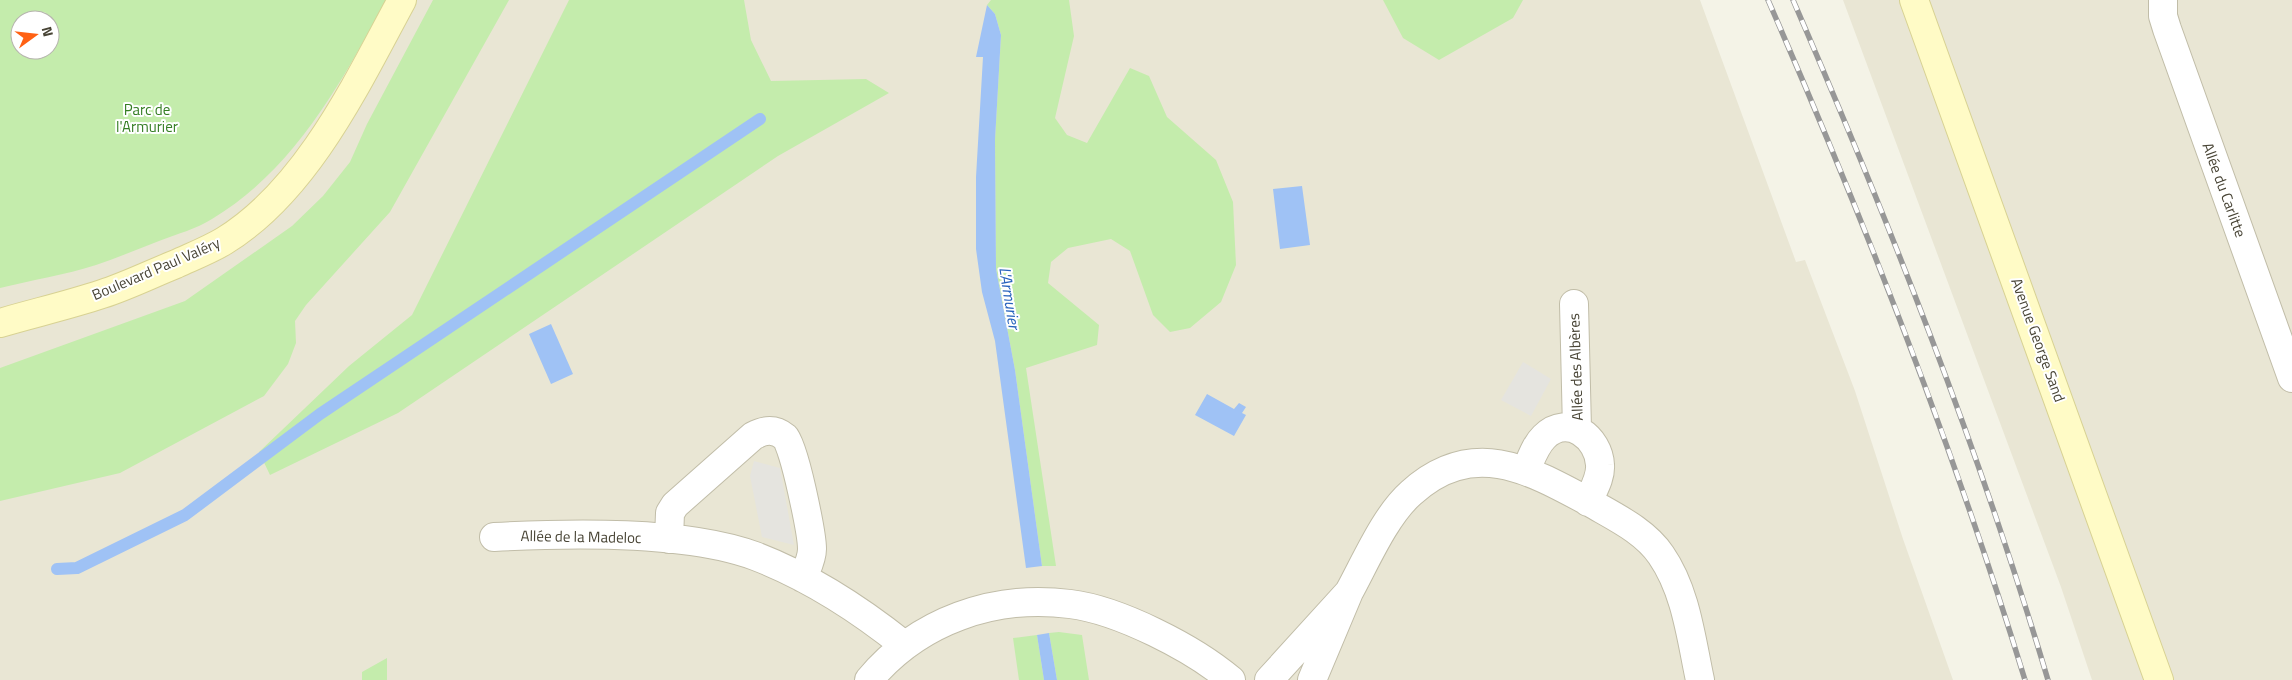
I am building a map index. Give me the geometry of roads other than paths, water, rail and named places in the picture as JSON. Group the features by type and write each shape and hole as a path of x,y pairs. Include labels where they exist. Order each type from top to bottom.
{"street":[{"name":"Boulevard Paul Valéry","path":"0,323 103,294 151,274 224,241 258,214 285,187 311,156 358,80 402,0"},
{"name":"Avenue George Sand","path":"1914,0 2159,680"},
{"name":"Allée du Carlitte","path":"2163,0 2163,16 2167,29 2287,349 2292,378"},
{"name":"Allée des Albères","path":"1574,304 1577,429"},
{"name":"Allée des Albères","path":"1526,470 1535,449 1550,432 1565,427 1583,431 1592,442 1600,465 1598,481 1588,502"},
{"path":"669,539 670,513 675,505 753,436 764,431 774,431 785,437 793,451 807,519 812,547 810,560 803,578"},
{"path":"1312,680 1349,592 1391,517 1410,494 1422,484 1451,470 1474,464 1495,463 1526,470 1549,480 1633,528 1660,554 1672,574 1681,596 1700,680"},
{"name":"Allée de la Madeloc","path":"494,537 575,535 669,539 697,542 754,556 841,598 904,645"},
{"path":"1269,680 1349,592"},
{"path":"868,680 904,645 932,627 971,612 1020,604 1071,604 1106,614 1154,632 1198,656 1231,680"}],"water":[{"path":"987,5 995,14 1001,35 995,140 996,269 1015,370 1042,566 1026,568 995,341 982,292 976,249 976,177 983,57 976,57"},
{"path":"1302,186 1310,245 1280,249 1273,189"},
{"path":"551,324 573,374 551,384 529,334"},
{"path":"1207,394 1234,409 1239,403 1246,407 1242,413 1246,415 1234,436 1195,415"},
{"path":"1049,633 1057,680 1044,680 1037,635"}],"waterway":[{"path":"57,569 77,568 185,515 320,414 760,119"}],"railway":[{"path":"1768,0 1839,167 1906,336 1969,507 2025,680"},
{"path":"1793,0 1864,167 1931,336 1993,507 2048,680"}],"park label":[{"name":"Parc de l'Armurier","path":"147,118"}],"water label":[{"name":"L'Armurier","path":"1010,298"}]}
